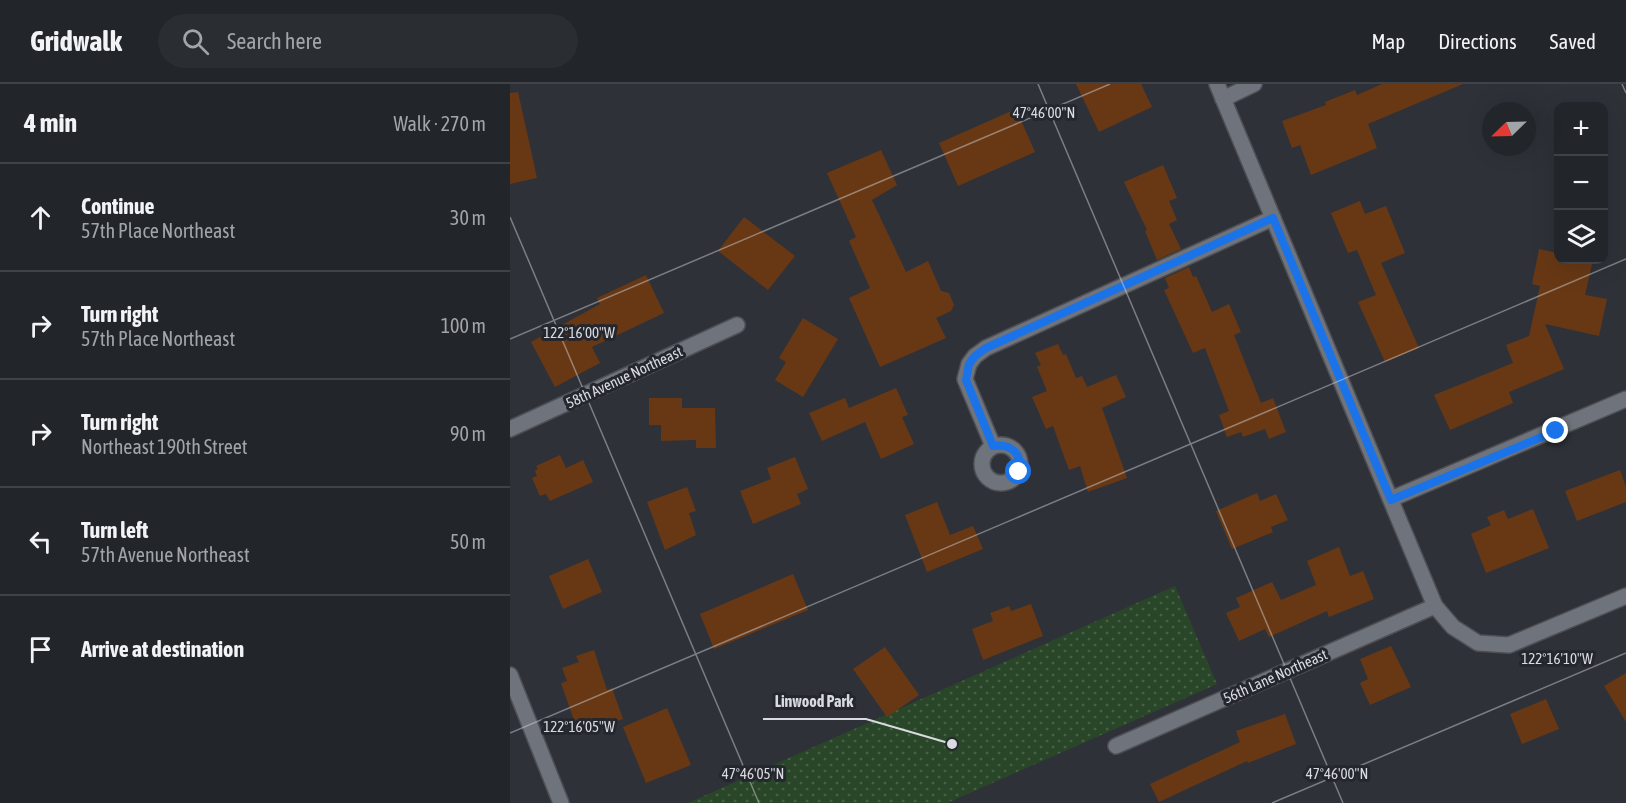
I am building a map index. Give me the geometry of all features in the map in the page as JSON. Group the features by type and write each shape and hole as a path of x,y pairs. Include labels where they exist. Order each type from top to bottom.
{"street":[{"path":"1217,84 1435,606 1453,627 1478,644 1509,645 1626,596"},
{"path":"1223,99 1254,84"},
{"path":"993,446 966,380 969,364 975,356 986,348 1273,218"},
{"name":"58th Avenue Northeast","path":"510,429 738,325"},
{"path":"1391,500 1626,399"},
{"name":"56th Lane Northeast","path":"1116,746 1435,606"},
{"path":"510,675 561,803"}],"green space":[{"path":"1175,586 1217,684 947,803 688,803"}],"building":[{"path":"1076,84 1141,84 1152,107 1099,132"},
{"path":"1382,84 1463,84 1368,124 1377,148 1311,175 1300,145 1292,148 1282,121 1326,105 1325,102 1355,90 1357,95"},
{"path":"518,92 537,178 510,184 510,93"},
{"path":"1016,109 1035,152 958,186 939,143"},
{"path":"881,150 897,185 872,200 906,272 928,261 941,291 949,293 954,305 951,311 936,318 946,338 880,367 849,298 870,288 849,241 856,237 827,173"},
{"path":"1163,165 1177,198 1169,201 1177,220 1169,224 1181,249 1157,260 1145,231 1147,230 1124,182"},
{"path":"1360,201 1365,214 1386,206 1405,253 1381,263 1419,348 1385,362 1358,302 1376,295 1357,250 1348,253 1331,213"},
{"path":"744,217 795,256 768,290 718,251"},
{"path":"1539,249 1554,252 1554,264 1592,264 1585,295 1607,299 1599,336 1545,324 1564,369 1509,392 1513,403 1450,430 1434,395 1513,363 1506,345 1529,336 1540,286 1532,284"},
{"path":"1189,267 1193,277 1196,276 1212,312 1229,304 1241,332 1234,335 1261,403 1273,398 1286,432 1269,439 1265,429 1243,437 1241,432 1227,437 1219,415 1229,411 1205,348 1193,353 1164,290 1169,288 1165,278"},
{"path":"646,275 664,313 592,347 600,363 555,387 531,342 600,304 597,298"},
{"path":"803,318 838,339 803,397 775,380 786,362 779,358"},
{"path":"1058,344 1063,355 1066,354 1076,378 1082,376 1087,387 1116,375 1126,397 1102,408 1127,478 1088,492 1080,466 1069,470 1053,426 1046,429 1032,397 1047,391 1037,367 1041,365 1035,353"},
{"path":"896,388 908,415 902,417 914,444 881,459 865,422 822,441 809,413 845,398 849,408"},
{"path":"649,398 682,398 682,408 715,408 716,448 696,448 696,440 661,441 661,425 649,425"},
{"path":"560,455 566,468 583,460 593,482 550,501 546,494 540,496 532,478 537,476 536,466"},
{"path":"795,457 808,489 797,494 801,504 753,524 740,491 771,479 767,468"},
{"path":"1620,470 1626,487 1626,502 1577,521 1565,491"},
{"path":"687,487 696,511 689,513 696,535 665,550 647,502"},
{"path":"1257,493 1260,501 1276,494 1288,520 1271,527 1273,532 1232,549 1216,511"},
{"path":"937,502 950,535 973,526 983,549 927,572 905,515"},
{"path":"1533,509 1549,548 1486,573 1471,534 1491,525 1487,517 1504,510 1508,519"},
{"path":"1339,547 1350,576 1363,571 1374,599 1329,617 1327,611 1269,637 1265,629 1239,641 1226,613 1240,607 1236,598 1272,582 1281,600 1316,585 1307,561"},
{"path":"588,559 602,592 563,609 549,576"},
{"path":"793,574 808,610 714,649 700,614"},
{"path":"1031,604 1043,636 983,660 972,629 993,621 990,613 1009,606 1011,611"},
{"path":"1391,646 1411,687 1370,705 1360,683 1368,679 1360,659"},
{"path":"885,647 919,695 887,717 853,669"},
{"path":"594,650 607,690 612,688 623,719 585,732 583,726 577,729 561,683 567,681 562,668 579,662 576,656"},
{"path":"1626,673 1626,722 1604,686"},
{"path":"1546,699 1559,729 1522,744 1510,714"},
{"path":"667,708 691,765 646,783 623,727"},
{"path":"1285,714 1296,744 1248,763 1247,761 1159,802 1150,784 1240,742 1236,731"}],"place":[{"name":"Linwood Park","path":"952,744"}],"route":[{"path":"1019,472 1019,457 1015,450 1009,446 993,446 966,380 969,364 975,356 986,348 1273,218 1391,500 1556,431"}]}
